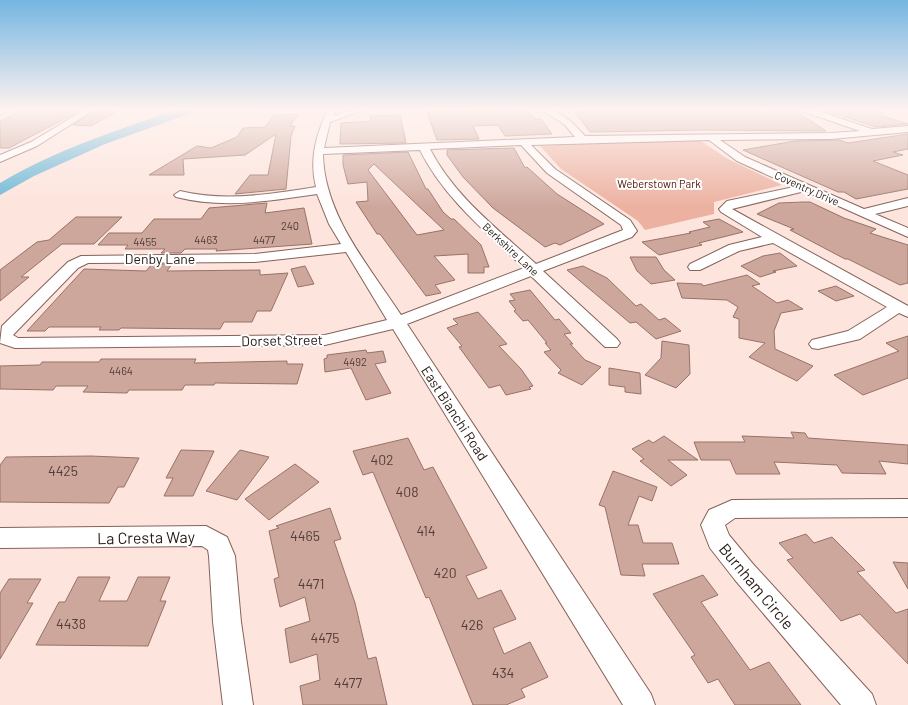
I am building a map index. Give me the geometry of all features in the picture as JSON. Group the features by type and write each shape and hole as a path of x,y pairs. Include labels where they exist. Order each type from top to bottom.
{"street":[{"path":"0,159 37,142"},
{"name":"East Bianchi Road","path":"321,142 317,164 321,190 335,224 640,705"},
{"path":"318,151 523,142"},
{"name":"Dorset Street","path":"6,339 15,343 314,341 368,331 397,322 623,236 630,230 626,223 551,171 523,142"},
{"name":"Coventry Drive","path":"717,142 733,155 908,233"},
{"name":"Berkshire Lane","path":"424,146 434,168 451,191 610,343"},
{"path":"806,188 731,204 725,209 727,213 903,310"},
{"path":"180,195 208,199 241,199 321,190"},
{"path":"863,213 908,202"},
{"path":"695,267 734,248 773,239"},
{"name":"Denby Lane","path":"6,339 5,335 8,330 73,265 86,259 255,258 349,247"},
{"path":"818,344 854,335 903,310"},
{"name":"Burnham Circle","path":"861,705 744,572 719,541 713,525 717,517 732,509 908,508"},
{"name":"La Cresta Way","path":"0,538 206,536 218,544 222,556 227,622 238,705"}],"green space":[{"name":"Weberstown Park","path":"608,142 702,142 728,159 782,185 714,202 714,214 645,230 638,221 561,169 540,146"}],"building":[{"path":"0,142 21,142 9,148 0,148"},
{"path":"225,142 264,142 245,155 183,159 184,175 149,175 197,146 211,148"},
{"path":"274,142 290,142 286,189 235,194 250,175 268,175"},
{"path":"340,142 406,143 340,144"},
{"path":"790,142 908,142 908,149 893,152 903,155 873,161 908,175 908,189 856,199 844,192 838,192 743,150"},
{"path":"514,148 525,168 527,167 557,194 604,224 560,245 555,243 545,247 493,208 463,177 447,155 447,150"},
{"path":"408,152 426,189 428,189 443,212 451,219 454,219 481,245 489,267 484,267 484,273 468,273 468,254 434,256 455,280 435,285 441,293 426,296 380,234 377,234 356,202 368,201 367,182 348,184 343,165 343,155","holes":["374,164 444,230 417,235 368,170"]},
{"path":"810,202 844,218 876,229 870,233 908,245 908,283 900,285 790,230 794,229 757,214 779,203"},
{"path":"267,203 265,213 304,208 312,244 216,251 217,249 185,249 181,253 161,253 165,249 125,249 128,245 98,245 109,233 142,233 154,219 201,219 209,208"},
{"path":"76,217 122,217 94,244 62,244 21,277 29,277 0,301 0,270 37,242 49,240"},
{"path":"719,219 743,232 699,243 702,245 659,255 642,242 691,233 689,232 710,227 703,222"},
{"path":"780,253 797,266 773,271 776,272 760,277 741,266 763,256"},
{"path":"630,257 656,257 664,270 675,280 651,284 637,271"},
{"path":"152,264 172,264 167,271 260,270 260,275 288,273 271,311 257,311 252,322 224,322 220,329 121,328 119,330 99,330 101,327 49,327 45,331 27,331 84,269 146,271"},
{"path":"305,266 314,284 298,287 291,269"},
{"path":"583,266 607,278 636,306 641,304 659,320 665,318 681,331 656,339 636,322 630,323 567,270"},
{"path":"747,275 760,284 752,286 777,303 788,300 803,309 781,313 774,331 775,349 813,366 797,381 749,357 765,343 739,338 739,319 733,317 738,307 727,300 682,298 677,283 702,284 703,286"},
{"path":"836,286 854,296 836,301 818,291"},
{"path":"530,290 555,320 559,319 571,333 564,334 573,344 570,344 585,360 601,367 582,385 558,373 561,370 544,352 551,350 545,343 547,343 528,320 523,321 514,311 516,310 509,301 515,300 510,294"},
{"path":"478,312 507,344 499,346 521,369 533,386 529,387 531,389 506,395 500,385 489,388 459,347 462,346 447,328 458,324 453,319"},
{"path":"908,336 908,378 863,395 834,375 899,351 886,343"},
{"path":"662,341 689,345 690,374 676,388 645,375 661,358"},
{"path":"366,350 367,353 383,351 386,362 375,364 391,393 366,400 351,368 325,372 324,359 327,358 327,355"},
{"path":"101,359 196,359 194,363 287,361 287,364 303,364 297,384 215,383 214,385 185,385 182,390 129,390 127,393 83,392 88,386 56,386 53,390 0,389 0,366 40,365 42,362 99,362"},
{"path":"609,368 640,373 641,394 625,392 625,387 609,385"},
{"path":"791,432 805,433 808,438 908,445 908,464 879,461 886,474 842,473 837,465 774,462 780,474 736,474 730,460 701,460 694,442 745,442 742,436 794,438"},
{"path":"664,436 698,460 668,460 687,475 671,486 640,461 644,459 632,449 649,440 653,443"},
{"path":"408,438 424,470 433,467 487,568 466,576 478,599 501,590 516,619 493,628 504,654 530,642 548,677 521,689 525,697 506,705 473,705 429,597 426,598 373,472 363,475 353,451"},
{"path":"181,450 214,451 193,496 164,496 173,478 166,478"},
{"path":"240,450 269,457 237,500 206,491"},
{"path":"91,456 139,458 124,487 118,487 109,503 0,502 0,465 6,457"},
{"path":"295,464 319,482 269,520 245,499"},
{"path":"613,471 657,487 652,501 639,496 628,525 638,525 643,543 672,543 679,564 642,564 645,576 621,575 605,507 599,505"},
{"path":"330,508 341,539 334,541 355,603 368,659 376,657 387,705 303,705 300,686 320,680 317,654 290,663 285,629 310,621 305,597 280,607 274,579 279,577 269,531 279,528 276,526"},
{"path":"806,534 814,543 832,537 865,570 857,572 896,613 908,609 908,664 860,614 841,621 787,560 793,558 779,543"},
{"path":"893,562 908,563 908,589"},
{"path":"703,575 718,595 701,602 750,670 769,662 801,705 735,705 718,679 708,683 691,657 695,655 653,594"},
{"path":"78,577 110,577 99,601 127,601 138,577 170,577 160,601 166,601 148,646 36,645 59,602 65,602"},
{"path":"9,579 41,579 27,603 33,603 0,659 0,593"}],"waterway":[{"path":"0,190 28,173 98,142"}]}
